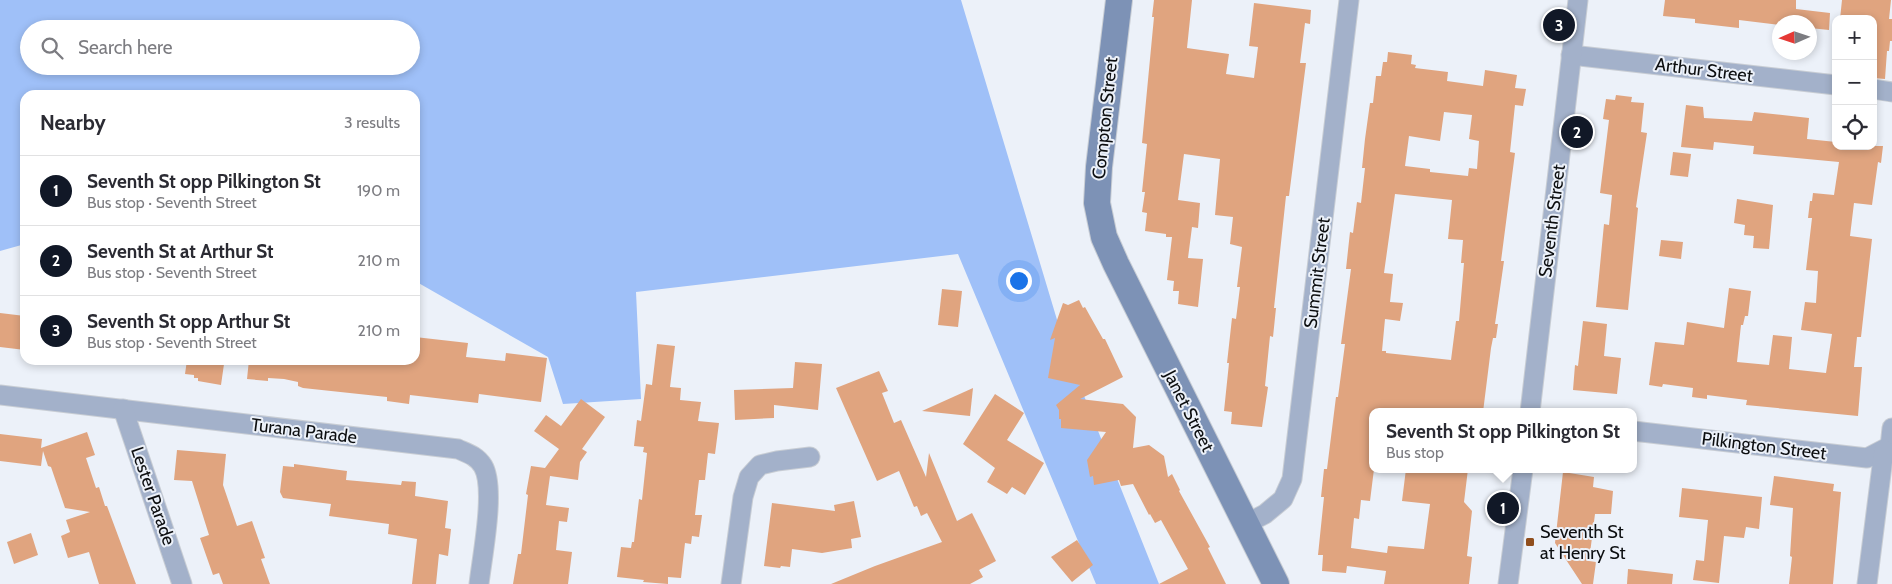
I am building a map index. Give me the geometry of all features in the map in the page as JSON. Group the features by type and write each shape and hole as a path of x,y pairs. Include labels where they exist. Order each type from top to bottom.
{"street":[{"name":"Compton Street","path":"1104,237 1097,203 1099,167 1119,0"},
{"name":"Summit Street","path":"1246,524 1265,514 1283,499 1292,480 1349,0"},
{"name":"Seventh Street","path":"1530,408 1578,0"},
{"name":"Arthur Street","path":"1571,55 1832,85"},
{"path":"1877,90 1892,92"},
{"name":"Janet Street","path":"1104,237 1276,584"},
{"name":"Turana Parade","path":"0,395 458,449 473,455 483,466 488,480 489,498 479,584"},
{"name":"Lester Parade","path":"123,409 182,584"},
{"path":"1867,584 1892,428"},
{"name":"Pilkington Street","path":"1637,431 1867,458 1888,447"},
{"path":"731,584 742,497 749,477 760,465 810,457"},
{"path":"1508,584 1522,473"}],"shaded area":[{"path":"0,0 961,0 1067,353 1159,584 1096,584 958,254 636,292 641,399 563,404 548,357 420,284 420,90 20,90 20,245 0,251"}],"building":[{"path":"1154,0 1192,0 1187,48 1229,54 1226,74 1254,78 1258,47 1249,46 1254,3 1311,10 1310,24 1305,23 1300,63 1306,63 1289,196 1286,196 1274,308 1276,308 1273,337 1270,336 1265,386 1268,387 1262,427 1231,424 1232,412 1224,411 1232,318 1236,319 1240,287 1237,287 1242,247 1230,244 1233,217 1215,215 1220,159 1184,154 1178,200 1200,203 1198,228 1192,227 1188,258 1203,259 1198,307 1178,304 1179,291 1173,291 1174,281 1167,280 1172,237 1166,237 1166,234 1145,231 1147,213 1142,212 1145,192 1142,192 1147,144 1142,143"},
{"path":"1665,0 1796,0 1796,9 1830,13 1829,30 1817,29 1817,15 1772,15 1772,24 1739,20 1739,28 1695,23 1695,19 1663,16"},
{"path":"1842,0 1891,0 1889,19 1892,19 1892,41 1890,41 1889,51 1887,51 1885,79 1877,78 1877,15 1840,15"},
{"path":"1388,52 1412,55 1411,64 1416,65 1415,68 1448,72 1447,81 1483,86 1485,70 1517,75 1515,88 1526,89 1523,106 1515,105 1510,152 1515,153 1501,261 1504,261 1495,324 1498,324 1496,338 1493,338 1491,348 1484,408 1369,408 1369,473 1374,473 1370,501 1361,500 1359,519 1354,518 1351,548 1387,553 1388,546 1424,549 1430,504 1402,501 1406,473 1468,473 1464,502 1472,511 1467,556 1472,557 1469,584 1384,584 1386,571 1347,566 1346,573 1322,571 1323,555 1318,555 1324,497 1321,497 1324,469 1327,469 1345,344 1341,344 1351,269 1346,269 1350,232 1353,233 1357,202 1361,203 1365,168 1362,168 1370,103 1373,103 1376,76 1381,76 1383,62 1387,62","holes":["1444,112 1472,115 1469,139 1479,141 1477,169 1469,168 1468,176 1430,172 1430,169 1405,166 1409,136 1440,141","1395,194 1452,200 1448,239 1463,240 1461,263 1464,263 1459,321 1456,321 1451,360 1386,353 1386,351 1382,351 1385,319 1400,321 1403,303 1390,302 1393,274 1384,273"]},
{"path":"1616,95 1632,97 1631,102 1644,103 1641,132 1647,133 1636,207 1638,208 1628,310 1596,307 1604,224 1609,225 1612,195 1600,193 1609,120 1603,119 1606,99 1615,100"},
{"path":"1686,105 1703,107 1704,118 1752,121 1754,112 1809,118 1807,139 1832,142 1832,150 1877,150 1877,146 1883,146 1881,163 1878,162 1872,205 1854,203 1850,236 1872,239 1861,337 1857,337 1854,367 1862,367 1858,416 1746,405 1747,400 1707,395 1707,399 1692,397 1693,388 1663,384 1662,387 1649,385 1655,342 1684,345 1687,322 1724,328 1729,288 1751,291 1748,316 1745,316 1743,325 1741,325 1737,362 1769,365 1773,335 1792,337 1789,369 1826,373 1832,334 1801,330 1805,302 1816,303 1818,271 1806,270 1812,218 1808,218 1810,201 1812,201 1813,193 1834,195 1839,162 1753,154 1754,146 1714,142 1713,150 1681,147"},
{"path":"1673,152 1691,154 1688,177 1670,175"},
{"path":"1737,199 1773,205 1769,249 1753,248 1754,236 1744,235 1745,225 1734,223"},
{"path":"1661,240 1683,242 1681,259 1659,256"},
{"path":"942,289 962,291 958,327 938,325"},
{"path":"1079,300 1103,339 1105,339 1123,377 1080,399 1123,404 1136,417 1133,448 1149,445 1164,456 1168,477 1172,474 1179,491 1210,547 1208,548 1226,584 1159,584 1188,569 1161,520 1155,523 1133,484 1121,486 1119,480 1094,485 1093,476 1090,477 1087,460 1106,432 1061,428 1061,419 1059,419 1059,410 1056,405 1080,385 1048,378 1055,338 1050,340 1063,303 1068,305"},
{"path":"0,313 20,315 20,349 0,347"},
{"path":"1583,321 1607,324 1604,356 1621,358 1617,394 1573,390 1575,365 1578,366"},
{"path":"420,338 468,343 466,357 505,361 506,353 547,358 541,402 479,394 478,403 410,395 409,404 387,401 387,397 303,388 298,386 298,382 284,379 268,378 268,381 247,379 248,365 420,365"},
{"path":"657,344 675,346 670,387 681,388 680,400 701,402 698,421 719,423 715,454 708,453 705,480 699,480 695,515 702,515 699,537 692,536 691,544 685,543 681,578 668,577 668,584 617,577 621,547 631,548 632,542 634,542 639,499 642,500 647,453 643,452 644,447 634,446 637,420 641,421 646,384 652,385"},
{"path":"795,362 822,364 818,410 774,405 774,418 735,420 734,390 793,388"},
{"path":"186,365 224,365 221,385 198,381 198,378 194,378 194,375 185,374"},
{"path":"879,371 888,391 882,393 894,423 901,420 926,477 929,453 957,521 972,513 996,561 979,570 983,577 970,584 831,584 942,542 927,513 921,516 917,506 914,507 899,471 877,481 836,388"},
{"path":"973,388 970,416 922,411"},
{"path":"995,394 1024,413 1007,440 1044,463 1025,495 1012,487 1007,494 987,482 995,468 963,444"},
{"path":"581,399 605,417 582,449 587,452 580,462 578,480 550,476 546,505 569,508 567,522 559,521 556,550 572,552 568,584 513,584 518,554 521,554 528,495 526,494 531,466 545,468 559,449 534,431 546,415 561,426"},
{"path":"87,432 95,455 86,458 96,488 99,487 105,506 107,506 136,584 99,584 89,552 68,558 61,536 70,532 66,520 90,512 65,508 51,467 48,466 43,451 41,466 0,461 0,434 42,439 41,448"},
{"path":"177,450 226,454 223,485 237,526 252,521 265,558 261,559 270,584 223,584 219,573 213,575 200,538 209,535 192,481 174,480"},
{"path":"294,464 347,471 346,480 401,485 402,481 416,482 415,496 448,501 445,528 451,529 448,556 439,554 436,584 412,584 417,539 388,534 389,524 329,516 331,504 283,498 280,492 283,466 294,467"},
{"path":"1563,473 1594,477 1593,487 1613,491 1611,514 1595,514 1589,561 1596,562 1593,584 1582,584 1555,543"},
{"path":"1774,476 1834,484 1833,491 1841,492 1833,584 1789,584 1792,557 1790,556 1793,508 1770,505"},
{"path":"1682,488 1762,497 1759,529 1746,527 1744,538 1724,536 1719,583 1693,580 1696,560 1704,561 1708,520 1679,517"},
{"path":"854,501 861,537 851,539 852,548 822,553 792,549 790,567 764,566 772,503 835,511 834,505"},
{"path":"31,533 38,555 14,564 7,542"},
{"path":"1077,540 1093,565 1072,582 1051,557"},
{"path":"1628,569 1673,574 1672,584 1627,584"}],"place":[{"name":"Seventh St opp Arthur St","path":"1559,25"},
{"name":"Seventh St at Arthur St","path":"1577,132"},
{"name":"Seventh St opp Pilkington St","path":"1503,508"},
{"name":"Seventh St at Henry St","path":"1530,542"}]}
